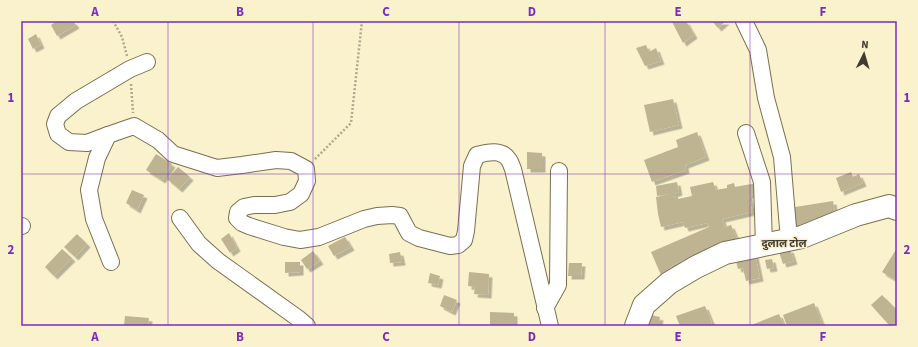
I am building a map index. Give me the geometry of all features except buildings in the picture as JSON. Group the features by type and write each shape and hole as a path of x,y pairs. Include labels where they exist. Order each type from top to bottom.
{"street":[{"path":"744,21 758,50 766,98 782,157 788,240"},
{"path":"147,62 130,69 76,101 58,116 55,124 58,134 69,142 87,143 134,126 158,140 174,154 218,168 276,160 291,161 306,169 308,181 301,194 290,202 275,205 254,205 244,207 238,212 237,218 242,223 249,226 284,237 300,240 319,238 364,219 392,215 400,216 409,233 419,238 450,246 458,245 464,240 466,231 472,166 477,155 488,152 500,153 509,160 513,169 550,326"},
{"path":"746,133 762,182 764,245"},
{"path":"108,135 97,158 89,190 94,219 111,262"},
{"path":"545,308 558,285 559,171"},
{"path":"636,326 644,305 669,284 696,266 725,253 802,237 856,215 889,206 897,209"},
{"path":"180,218 199,244 218,261 300,319 306,326"}],"path":[{"path":"306,169 351,123 362,21"}],"district":[{"name":"दुलाल टोल","path":"784,243"}]}
